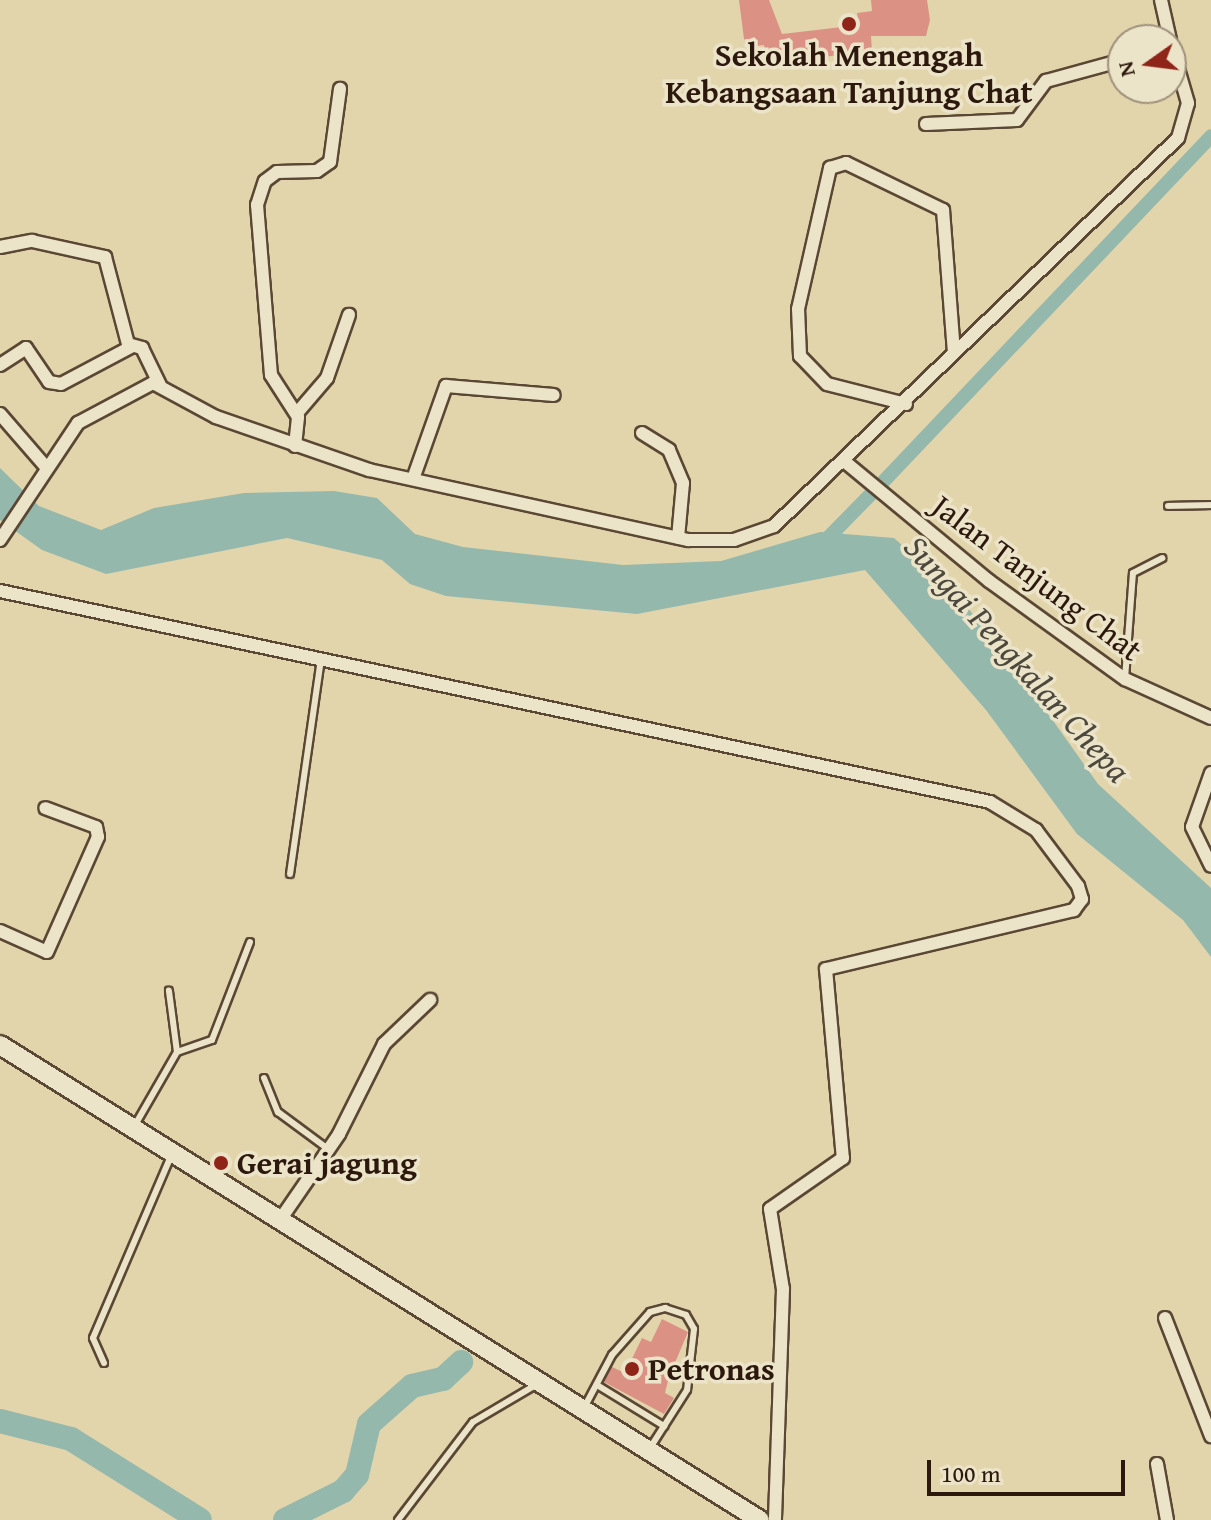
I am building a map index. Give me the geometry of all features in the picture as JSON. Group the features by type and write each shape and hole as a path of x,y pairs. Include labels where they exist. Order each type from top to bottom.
{"main road":[{"path":"0,1045 760,1520"}],"street":[{"path":"1161,0 1166,24"},
{"path":"926,124 1017,120 1046,81 1107,64"},
{"path":"297,413 273,383 257,205 265,181 277,172 317,171 330,162 340,89"},
{"path":"0,365 26,348 49,382 61,384 131,347 142,348 160,385 216,417 295,446 413,479 678,538 734,540 774,526 906,404 954,352 1178,138 1187,100"},
{"path":"906,404 827,384 800,356 798,309 830,168 846,163 943,210 954,352"},
{"path":"0,247 32,241 95,249 105,257 131,347"},
{"path":"295,446 297,413 327,378 349,315"},
{"path":"0,540 32,483 78,423 139,387 160,385"},
{"path":"413,479 446,386 554,395"},
{"path":"0,414 45,466"},
{"path":"642,433 669,450 683,483 678,538"},
{"name":"Jalan Tanjung Chat","path":"844,461 989,581 1125,679 1211,718"},
{"path":"0,591 990,802 1036,830 1078,886 1082,899 1074,910 826,969 843,1158 832,1170 770,1209 783,1289 775,1520"},
{"path":"1211,773 1192,827 1211,866"},
{"path":"0,931 47,952 98,837 96,827 45,808"},
{"path":"280,1220 324,1146 339,1134 384,1044 430,1000"},
{"path":"1165,1318 1211,1436"},
{"path":"1157,1464 1167,1520"}],"lane":[{"path":"1168,506 1211,505"},
{"path":"1125,679 1133,573 1162,558"},
{"path":"290,874 322,659"},
{"path":"177,1052 212,1040 250,942"},
{"path":"134,1128 177,1052 169,991"},
{"path":"264,1078 278,1112 324,1146"},
{"path":"104,1363 93,1338 173,1153"},
{"path":"583,1409 650,1312 665,1308 686,1315 694,1329 687,1390 649,1451"},
{"path":"398,1520 473,1422 539,1382"},
{"path":"597,1385 664,1426"}],"water":[{"name":"Sungai Pengkalan Chepa","path":"0,468 39,506 101,530 154,508 244,493 334,491 377,498 415,534 463,547 623,565 721,561 820,532 894,538 953,590 1005,653 1098,784 1211,888 1211,957 1183,920 1077,834 986,710 865,570 637,614 446,596 410,584 382,560 287,538 106,574 42,550 0,520"}],"building":[{"path":"739,0 769,0 782,34 859,25 857,13 872,11 871,0 927,0 930,20 926,36 871,36 872,51 767,64 764,45 745,47"},
{"path":"662,1319 688,1332 669,1377 665,1393 674,1398 664,1414 604,1382 612,1367 625,1373 642,1338 651,1342"}],"waterway":[{"path":"882,483 1211,136"},
{"path":"823,543 872,493"},
{"path":"285,1520 343,1491 357,1475 369,1424 412,1386 443,1379 461,1362"},
{"path":"0,1421 71,1439 200,1520"}],"place":[{"name":"Sekolah Menengah Kebangsaan Tanjung Chat","path":"849,24"},
{"name":"Gerai jagung","path":"221,1163"},
{"name":"Petronas","path":"632,1369"}]}
